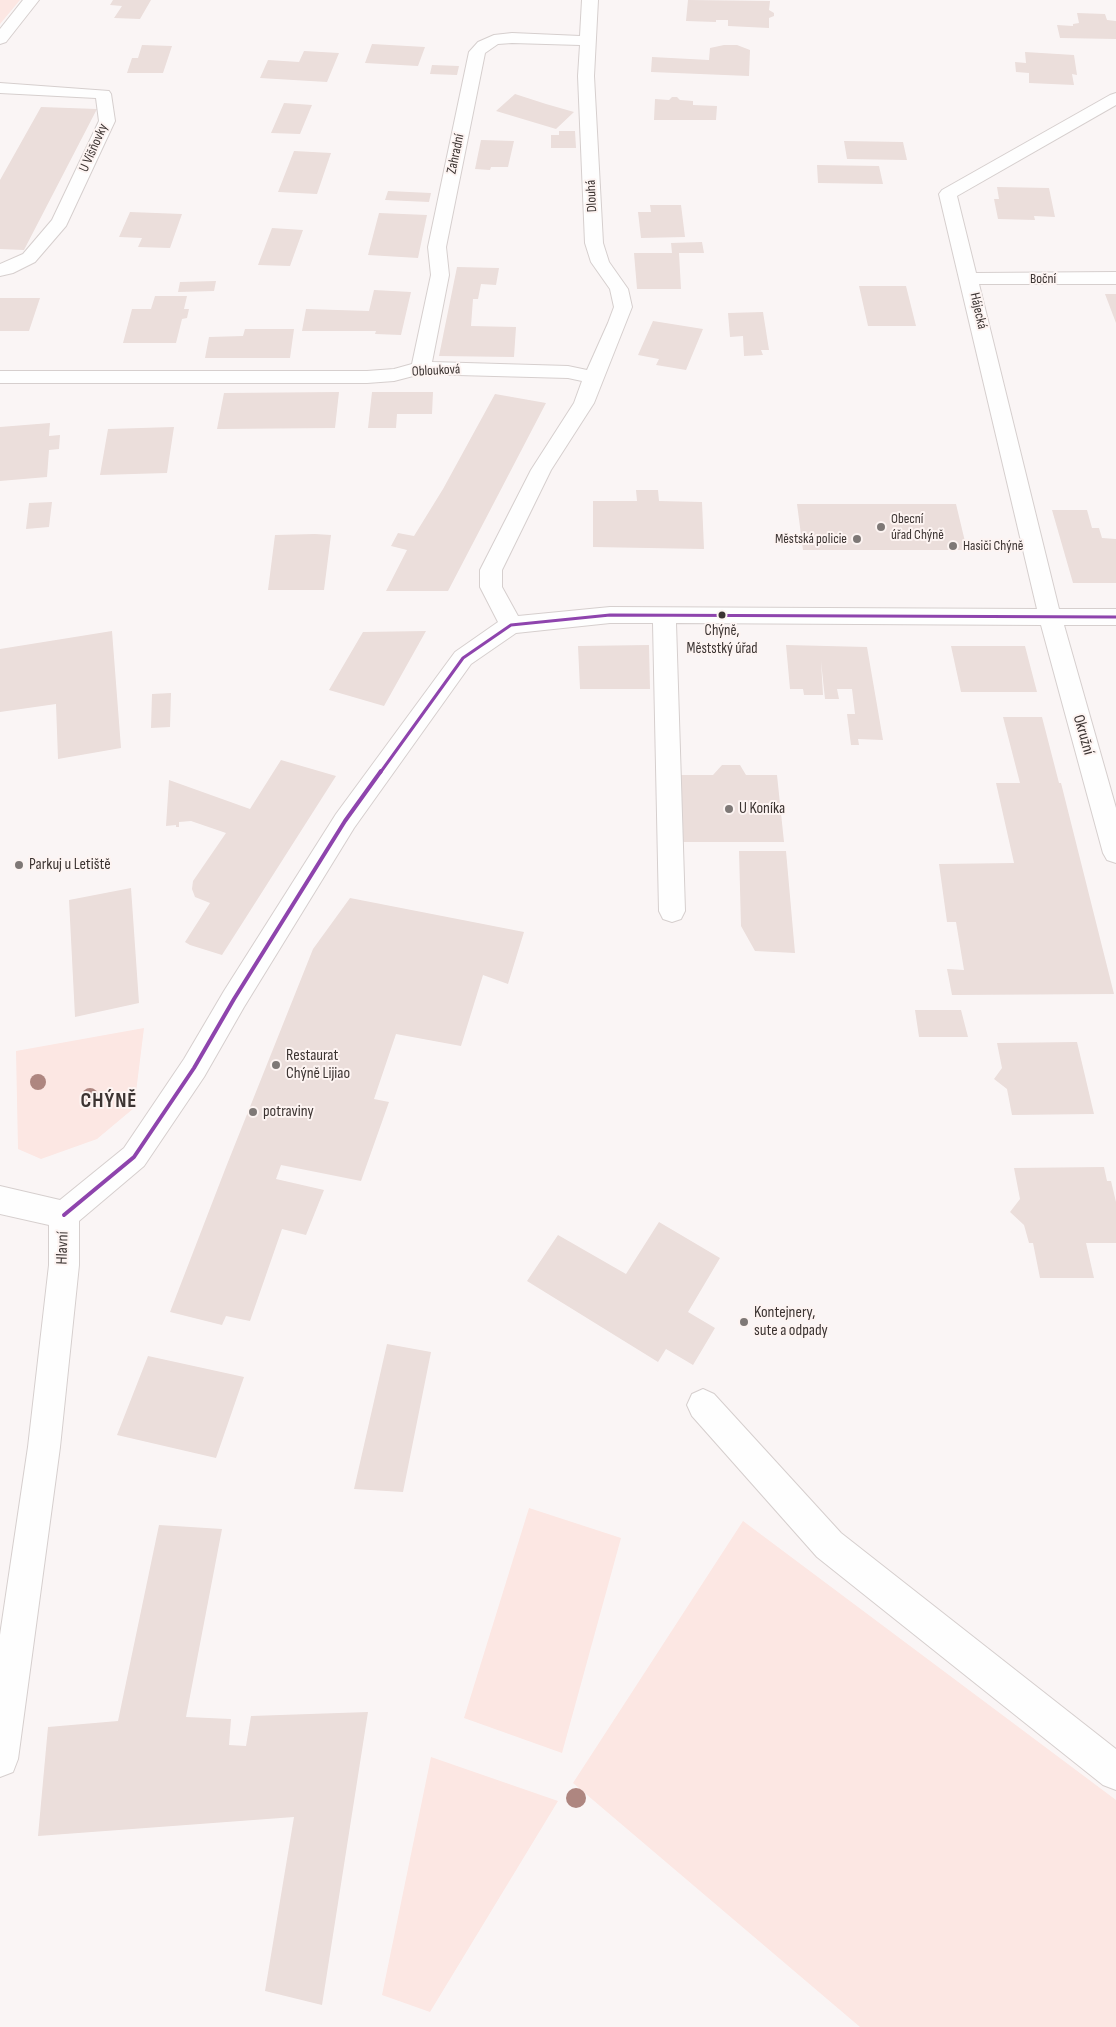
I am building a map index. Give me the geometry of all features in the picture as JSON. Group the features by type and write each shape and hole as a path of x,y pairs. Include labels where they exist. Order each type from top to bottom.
{"street":[{"path":"0,39 31,0"},
{"name":"Dlouhá","path":"590,0 586,76 594,244 600,262 619,288 623,307 618,323 593,378"},
{"name":"Zahradní","path":"421,368 440,275 438,247 477,52 484,44 494,40 512,38 587,41"},
{"name":"U Višňovky","path":"0,88 103,94 107,121 60,222 29,258 0,270"},
{"name":"Hájecká","path":"1050,617 948,194 1116,98"},
{"name":"Boční","path":"970,279 1116,278"},
{"name":"Oblouková","path":"0,377 368,377 394,375 421,368 568,372 593,378"},
{"path":"511,625 491,587 491,570 541,470 575,420 584,403 593,378"},
{"name":"Hlavní","path":"0,1759 44,1447 64,1265 64,1215 134,1157 194,1068 234,999 345,821 463,658 511,625 610,615 1116,617"},
{"path":"664,616 672,911"},
{"name":"Okružní","path":"1050,617 1116,852"},
{"path":"0,1200 64,1215"},
{"path":"703,1405 829,1545 1116,1772"}],"shaded area":[{"path":"0,0 20,0 0,24"},
{"path":"144,1028 134,1108 97,1139 41,1159 18,1149 16,1051"},
{"path":"529,1508 621,1538 562,1753 464,1718"},
{"path":"743,1521 1116,1800 1116,2027 860,2027 573,1783"},
{"path":"431,1757 558,1801 430,2012 382,1995"}],"building":[{"path":"113,0 151,0 140,19 114,18 122,6 110,5"},
{"path":"688,0 770,1 769,10 774,13 774,16 769,18 769,28 728,26 728,20 716,20 716,22 686,21"},
{"path":"1077,13 1105,14 1107,20 1116,21 1116,39 1060,38 1057,25 1073,26 1073,24 1079,23"},
{"path":"372,44 425,47 418,66 365,63"},
{"path":"142,45 172,46 163,73 127,73 132,58 138,58"},
{"path":"737,45 750,50 749,76 651,72 652,57 709,60 710,48"},
{"path":"304,51 339,53 327,82 260,78 268,60 299,62"},
{"path":"1025,52 1074,55 1077,75 1072,74 1074,85 1029,83 1029,73 1016,72 1015,62 1026,63"},
{"path":"432,65 459,66 457,75 430,74"},
{"path":"515,94 574,112 556,129 496,111"},
{"path":"672,97 693,101 693,105 717,106 716,120 654,120 655,99 669,100"},
{"path":"284,103 312,105 300,134 271,133"},
{"path":"41,107 97,109 24,250 0,249 0,180"},
{"path":"559,131 575,131 576,148 551,148 551,135 559,135"},
{"path":"481,140 514,141 508,167 491,167 490,170 475,169"},
{"path":"844,141 903,142 907,160 847,159"},
{"path":"294,151 331,153 317,194 278,192"},
{"path":"817,165 879,166 883,184 818,183"},
{"path":"997,187 1049,188 1055,217 1034,216 1035,220 998,219 994,199 999,199"},
{"path":"388,191 431,193 429,202 385,200"},
{"path":"650,205 681,205 685,237 641,238 638,212 651,212"},
{"path":"130,212 182,214 170,248 138,247 142,238 119,237"},
{"path":"379,213 427,215 418,258 368,255"},
{"path":"272,228 303,230 290,266 258,265"},
{"path":"702,242 704,253 679,253 681,289 637,289 634,253 672,253 671,243"},
{"path":"457,267 499,268 496,285 481,284 478,299 473,299 471,326 516,327 514,357 439,356"},
{"path":"216,281 214,291 178,292 180,282"},
{"path":"859,286 906,286 916,326 868,326"},
{"path":"374,290 411,292 401,335 375,334 376,331 302,331 306,309 369,311"},
{"path":"1105,294 1116,294 1116,323"},
{"path":"155,296 187,296 184,309 189,309 187,318 182,319 176,343 123,343 132,309 151,309"},
{"path":"0,298 40,298 29,331 0,331"},
{"path":"763,312 769,350 761,350 763,355 744,356 743,336 730,337 728,313"},
{"path":"653,321 703,329 686,370 656,365 659,359 638,355"},
{"path":"245,329 294,329 290,358 205,358 209,337 243,336"},
{"path":"339,392 335,428 217,429 224,393"},
{"path":"372,392 433,392 432,414 397,414 396,428 368,428"},
{"path":"495,394 546,403 448,591 386,591 407,550 391,546 398,533 414,536 443,489"},
{"path":"50,423 49,436 60,435 59,449 49,450 47,477 0,481 0,427"},
{"path":"174,427 167,473 100,475 108,429"},
{"path":"636,490 658,490 659,501 702,502 704,549 593,547 593,501 637,501"},
{"path":"52,502 49,527 26,529 29,503"},
{"name":"Obecní úřad Chýně","path":"797,504 956,504 967,550 803,550"},
{"path":"1052,510 1087,510 1092,528 1099,528 1102,538 1116,539 1116,583 1073,583"},
{"path":"275,535 331,535 324,590 268,590"},
{"path":"112,631 121,748 58,759 56,704 0,712 0,649"},
{"path":"426,631 384,706 329,690 363,632"},
{"path":"649,645 650,689 580,689 578,646"},
{"path":"786,645 867,647 883,740 858,739 859,745 851,745 847,714 855,714 852,689 837,689 839,699 825,699 821,661 823,695 804,695 803,689 790,689"},
{"path":"951,646 1025,646 1037,692 961,692"},
{"path":"171,693 170,727 151,728 152,694"},
{"path":"1003,717 1042,717 1059,783 1061,783 1114,994 952,995 947,969 964,970 956,922 947,922 939,864 1014,863 996,783 1020,783"},
{"path":"281,760 336,776 222,955 190,945 185,942 210,903 195,897 192,889 193,881 226,833 191,821 179,822 179,827 176,827 176,825 166,826 169,780 250,809"},
{"name":"U Koníka","path":"722,765 740,765 746,775 777,775 784,842 679,842 675,775 713,775"},
{"path":"739,851 786,851 795,953 755,951 741,926"},
{"path":"131,888 139,1003 75,1017 69,900"},
{"path":"350,898 524,932 508,984 483,975 461,1046 396,1034 374,1099 389,1102 361,1181 281,1165 276,1179 324,1190 306,1235 282,1229 250,1321 226,1316 222,1325 170,1312 313,949"},
{"path":"915,1010 961,1010 968,1037 919,1037"},
{"path":"1077,1042 1094,1114 1012,1115 1007,1089 994,1079 1002,1068 997,1043"},
{"path":"1104,1167 1107,1181 1111,1181 1116,1202 1116,1243 1086,1243 1094,1278 1040,1278 1033,1243 1029,1243 1024,1225 1010,1212 1020,1199 1014,1168"},
{"path":"659,1222 720,1258 688,1312 715,1328 693,1365 666,1349 658,1362 527,1281 558,1235 626,1274"},
{"path":"387,1344 431,1352 403,1492 354,1489"},
{"path":"148,1356 244,1377 216,1458 117,1435"},
{"path":"159,1525 222,1529 186,1717 231,1719 229,1745 246,1746 251,1716 368,1712 322,2005 265,1991 294,1817 38,1836 48,1727 118,1721"}],"transit line":[{"path":"64,1215 134,1157 194,1068 234,999 345,821 463,658 511,625 610,615 1116,617"}],"place":[{"name":"Obecní úřad Chýně","path":"881,527"},
{"name":"Městská policie","path":"857,539"},
{"name":"Hasiči Chýně","path":"953,546"},
{"name":"Chýně, Měststký úřad","path":"722,615"},
{"name":"U Koníka","path":"729,809"},
{"name":"Parkuj u Letiště","path":"19,865"},
{"name":"Restaurat Chýně Lijiao","path":"276,1065"},
{"name":"potraviny","path":"253,1112"},
{"name":"Kontejnery, sute a odpady","path":"744,1322"}],"district":[{"name":"CHÝNĚ","path":"109,1102"}]}
